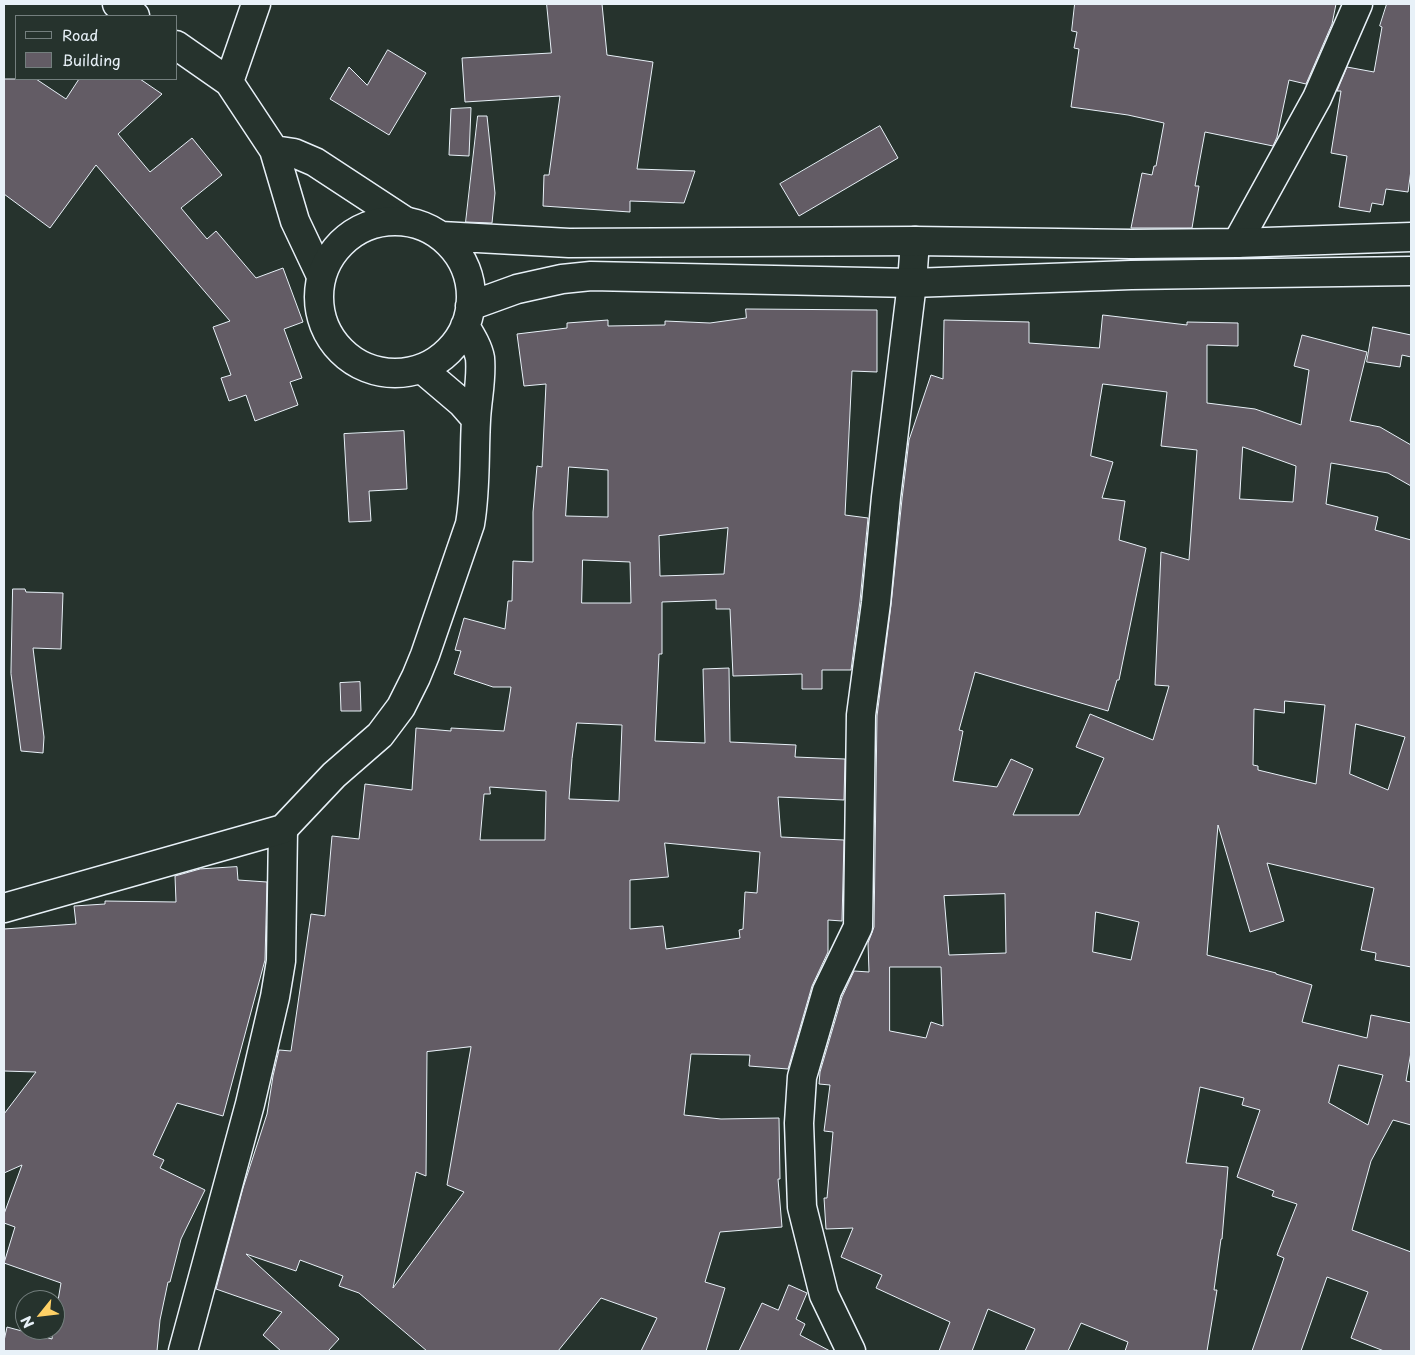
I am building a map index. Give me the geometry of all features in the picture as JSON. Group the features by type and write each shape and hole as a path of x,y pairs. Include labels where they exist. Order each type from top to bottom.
{"main road":[{"path":"117,4 134,15"},
{"path":"229,82 256,4"},
{"path":"1237,243 1317,98 1358,4"},
{"path":"178,46 229,82 274,150 295,221 321,276"},
{"path":"4,908 283,829 334,775 380,735 400,707 416,677 470,524 474,502 476,419 481,383 480,356 474,342 468,316 469,280 459,256 442,236 424,227 405,221 315,162 294,153 274,150"},
{"path":"405,221 378,222 353,233 333,251 321,276 318,297 321,318 330,337 344,353 360,365 381,372 401,373 422,368 440,359 455,344 468,316 517,289 591,276 912,283 1131,275 1411,271"},
{"path":"442,236 569,243 915,241 1131,244 1237,243 1411,237"},
{"path":"852,1351 824,1295 802,1207 798,1123 802,1077 827,991 858,927 861,715 876,603 886,497 912,283 915,241"},
{"path":"1131,244 1131,275"},
{"path":"422,368 462,403 476,419"},
{"path":"183,1351 250,1104 275,997 280,961 283,829"}],"building":[{"path":"547,4 602,4 607,55 653,62 637,169 695,171 684,203 630,201 630,212 543,206 544,175 549,175 560,96 465,102 462,58 551,53"},
{"path":"1075,4 1336,4 1332,24 1306,84 1289,80 1277,137 1273,146 1205,132 1195,186 1199,186 1192,228 1131,228 1142,173 1152,175 1154,166 1156,166 1164,123 1128,115 1071,107 1079,49 1074,48 1077,32 1072,31"},
{"path":"1387,4 1411,4 1411,170 1408,192 1386,189 1383,205 1372,203 1370,212 1339,207 1347,156 1331,153 1341,91 1337,91 1347,67 1374,72 1382,27 1380,26"},
{"path":"388,50 426,73 389,135 330,99 349,67 367,85"},
{"path":"4,79 38,80 66,99 78,80 141,80 162,94 118,134 150,172 192,138 222,175 181,208 207,239 216,231 256,278 283,268 303,322 284,329 302,378 290,382 298,405 255,421 246,395 229,401 221,378 231,375 213,327 230,321 96,165 50,228 4,194"},
{"path":"471,108 469,156 449,155 451,109"},
{"path":"478,116 487,116 495,193 492,223 466,222"},
{"path":"880,126 898,158 799,216 780,184"},
{"path":"746,309 877,310 877,372 852,371 845,515 868,518 851,670 822,670 822,689 802,689 802,674 733,676 730,609 716,609 716,600 662,602 662,654 659,654 655,741 705,743 703,669 729,668 730,742 796,745 795,757 845,759 844,800 778,797 781,837 844,840 842,921 828,920 828,952 812,986 788,1069 749,1066 750,1055 691,1054 684,1115 721,1119 779,1118 780,1179 778,1179 782,1227 720,1232 705,1282 725,1288 706,1351 641,1351 657,1318 601,1298 558,1351 427,1351 359,1293 339,1286 343,1276 300,1260 296,1271 246,1254 339,1339 328,1351 281,1351 263,1335 282,1312 216,1289 243,1188 267,1114 279,1050 291,1051 311,914 325,916 332,836 359,839 365,784 412,790 416,728 451,731 451,728 504,731 511,687 493,687 454,674 461,651 455,650 464,618 505,629 508,601 512,601 513,561 533,562 533,512 537,466 542,467 546,384 524,386 517,334 567,328 567,323 608,320 608,326 665,325 665,321 710,323 746,318","holes":["569,467 608,470 608,517 566,516","728,528 724,574 660,576 659,536","583,560 630,562 631,603 582,603","577,723 622,725 619,801 569,799","490,787 546,791 545,840 480,840 484,794 490,794","665,843 760,852 757,893 745,892 743,929 739,930 740,938 666,949 663,926 630,929 630,880 668,877","471,1047 447,1185 464,1192 393,1288 416,1172 426,1176 427,1052"]},
{"path":"1103,315 1187,325 1187,322 1238,323 1238,346 1207,345 1207,403 1255,409 1301,425 1309,370 1294,366 1302,335 1367,352 1350,421 1380,427 1411,445 1411,486 1388,473 1331,463 1326,504 1378,517 1375,530 1411,540 1411,967 1375,960 1376,953 1361,950 1374,888 1267,863 1284,921 1250,932 1218,825 1207,955 1276,973 1312,985 1302,1022 1367,1038 1371,1015 1411,1023 1411,1052 1406,1081 1411,1082 1411,1125 1393,1120 1371,1161 1352,1230 1411,1252 1411,1351 1384,1351 1351,1338 1368,1292 1327,1277 1301,1351 1252,1351 1284,1258 1277,1255 1297,1204 1272,1196 1274,1191 1237,1177 1260,1110 1242,1105 1244,1098 1200,1087 1186,1163 1228,1167 1222,1239 1214,1290 1217,1290 1207,1351 1125,1351 1128,1342 1081,1323 1068,1351 1025,1351 1035,1329 988,1309 972,1351 939,1351 950,1322 876,1288 882,1275 841,1257 853,1228 826,1229 824,1198 827,1198 833,1132 824,1131 830,1085 819,1084 820,1072 842,997 854,971 869,972 868,943 874,927 877,716 909,440 931,375 943,379 944,320 1029,322 1029,343 1099,348","holes":["1103,384 1167,392 1161,446 1197,450 1189,560 1161,552 1155,685 1169,686 1153,740 1090,714 1076,747 1104,758 1079,815 1013,815 1033,769 1011,759 997,787 953,781 963,731 959,730 975,672 1108,711 1117,680 1119,680 1146,548 1119,540 1125,501 1102,498 1113,462 1091,456","1243,447 1296,466 1293,502 1240,499","1285,701 1325,705 1316,784 1258,770 1258,766 1253,765 1254,709 1284,713","1356,724 1405,737 1388,790 1350,774","1005,894 1006,953 949,955 944,896","1096,912 1139,922 1131,960 1093,952","890,967 941,967 943,1026 931,1022 926,1038 890,1031","1339,1065 1383,1075 1368,1125 1329,1103"]},
{"path":"1373,327 1411,335 1411,357 1402,355 1400,367 1367,362"},
{"path":"404,431 407,489 369,491 371,521 349,522 344,434"},
{"path":"13,589 25,589 26,592 63,593 61,649 33,648 44,737 43,753 21,751 11,674"},
{"path":"360,682 361,711 341,711 340,683"},
{"path":"237,867 238,880 267,882 265,960 223,1116 177,1103 153,1155 164,1160 160,1168 205,1190 181,1239 170,1282 168,1282 160,1320 157,1351 4,1351 7,1327 15,1329 15,1340 65,1340 65,1290 60,1290 61,1283 4,1263 15,1227 4,1223 4,1214 22,1165 4,1173 4,1114 36,1072 4,1071 4,929 76,924 74,906 105,904 105,901 176,902 175,876 200,869"},
{"path":"789,1285 807,1293 796,1319 805,1324 800,1335 830,1351 739,1351 762,1303 778,1310"}]}
